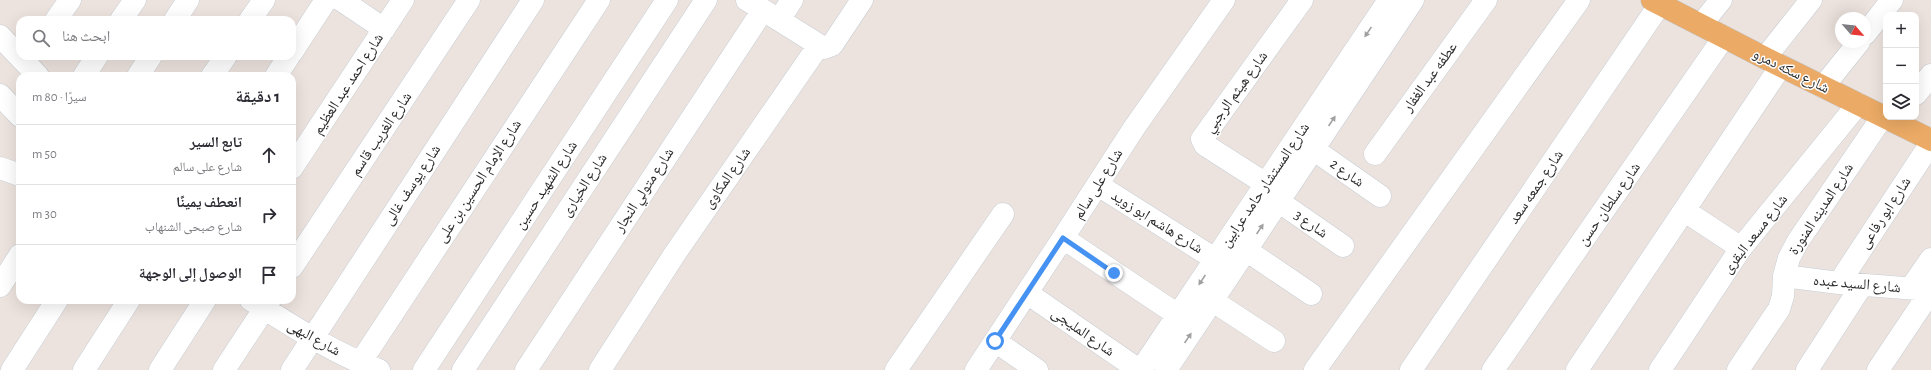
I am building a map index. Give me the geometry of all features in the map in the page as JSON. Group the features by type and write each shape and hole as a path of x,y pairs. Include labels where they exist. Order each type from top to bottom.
{"main road":[{"name":"شارع سكه دمرو","path":"1656,2 1823,87 1883,114"},
{"name":"شارع سكه دمرو","path":"1896,120 1931,140"}],"street":[{"path":"59,16 70,0"},
{"path":"125,16 135,0"},
{"path":"178,16 188,0"},
{"path":"253,16 264,0"},
{"path":"296,46 326,0"},
{"path":"341,0 384,29"},
{"name":"شارع احمد عبد العظيم","path":"296,162 403,0"},
{"name":"شارع الغريب قاسم","path":"296,261 469,0"},
{"name":"شارع يوسف غالى","path":"292,370 533,0"},
{"name":"شارع الإمام الحسين بن على","path":"365,367 599,0"},
{"name":"شارع الشهيد حسين","path":"424,370 667,0"},
{"name":"شارع الخيارى","path":"463,370 706,0"},
{"name":"شارع متولي النجار","path":"526,370 763,10 792,0"},
{"path":"763,10 824,48 832,45 862,0"},
{"name":"شارع على سالم","path":"976,370 1134,128 1224,0"},
{"name":"شارع هيثم الرجبي","path":"1272,193 1204,145 1202,139 1302,0"},
{"name":"شارع المستشار حامد عرابين","path":"1167,370 1246,250 1272,193 1389,0"},
{"name":"شارع المستشار حامد عرابين","path":"1140,370 1215,259 1272,193 1313,150 1413,0"},
{"name":"عطفه عبد الغفار","path":"1375,154 1486,0"},
{"path":"1315,370 1579,0"},
{"path":"1701,25 1721,0"},
{"path":"1577,370 1685,211 1811,0"},
{"path":"1871,26 1892,0"},
{"name":"شارع جمعه سعد","path":"1411,370 1656,2"},
{"path":"0,36 16,50"},
{"name":"شارع سلطان حسن","path":"1493,370 1724,37"},
{"name":"شارع المكاوى","path":"600,370 674,255 819,45"},
{"path":"1823,87 1853,48"},
{"path":"87,72 95,60"},
{"path":"141,72 148,60"},
{"path":"215,72 223,60"},
{"path":"279,72 286,60"},
{"path":"1919,90 1931,75"},
{"path":"0,95 16,112"},
{"name":"شارع مسعد البقرى","path":"1660,370 1742,248 1858,104"},
{"name":"شارع المدينه المنورة","path":"1738,370 1779,309 1783,296 1784,276 1789,258 1798,241 1890,120"},
{"name":"شارع ابو رفاعى","path":"1839,283 1931,143"},
{"name":"شارع 2","path":"1313,150 1380,196"},
{"name":"شارع هاشم ابو زويد","path":"1098,185 1215,259"},
{"name":"شارع 3","path":"1272,193 1343,246"},
{"path":"1685,211 1742,248"},
{"path":"896,370 1003,214"},
{"path":"1063,238 1178,315"},
{"path":"1246,250 1311,294"},
{"path":"1878,370 1924,290 1931,259"},
{"path":"0,286 16,262"},
{"name":"شارع السيد عبده","path":"1784,276 1839,283 1924,290"},
{"path":"1807,370 1862,285"},
{"name":"شارع المليجى","path":"1027,293 1140,370"},
{"path":"1212,300 1274,341"},
{"path":"12,370 54,304"},
{"path":"84,370 126,304"},
{"path":"160,370 202,304"},
{"path":"224,370 261,304"},
{"name":"شارع البهى","path":"263,304 312,338 365,367"},
{"path":"995,341 1037,370"}],"route":[{"path":"995,341 1063,238 1114,273"}]}
